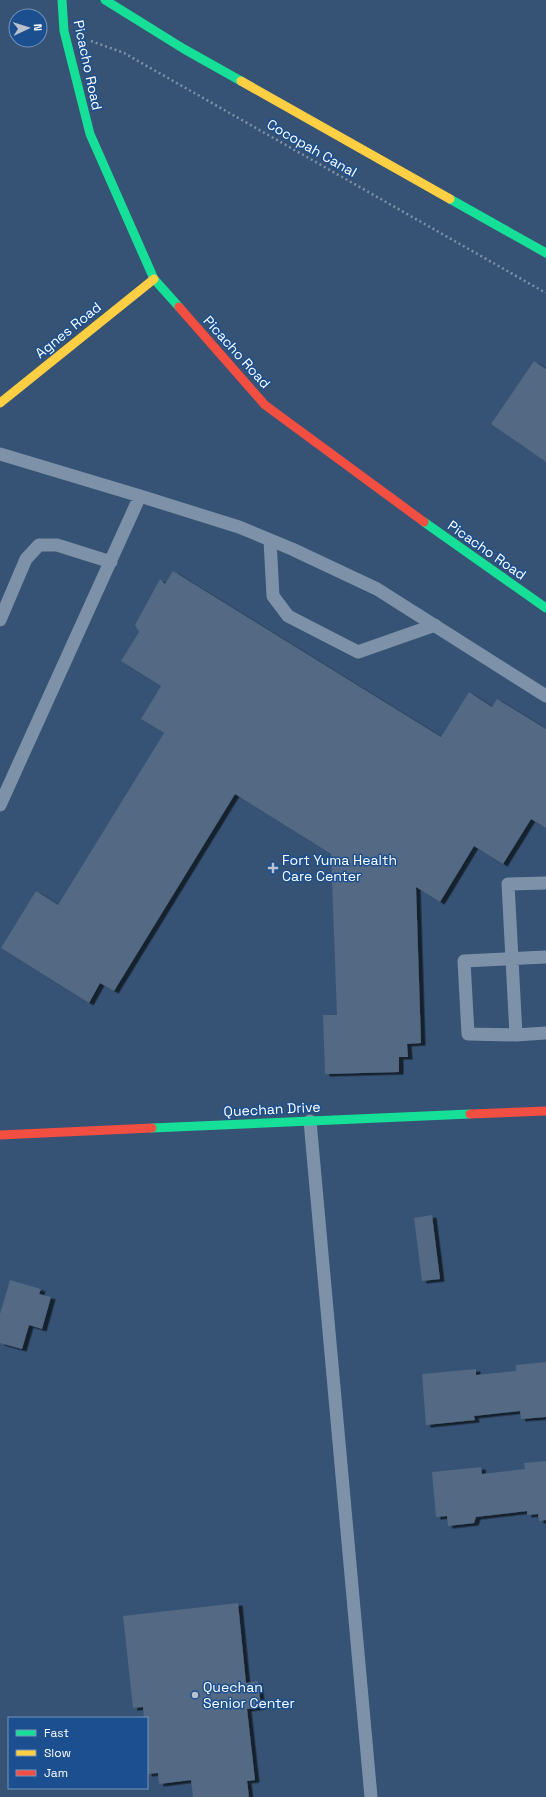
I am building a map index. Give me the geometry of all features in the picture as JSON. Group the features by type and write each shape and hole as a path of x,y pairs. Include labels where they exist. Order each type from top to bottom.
{"street":[{"name":"Picacho Road","path":"62,0 64,31 90,134 154,279 265,405 411,513 546,608"},
{"path":"105,0 184,50 546,253"},
{"name":"Agnes Road","path":"0,403 154,279"},
{"name":"Quechan Drive","path":"0,1135 546,1111"}],"lane":[{"path":"0,454 140,496 239,528 270,540 378,589 546,696"},
{"path":"0,805 140,496"},
{"path":"270,540 273,596 288,616 358,652 435,625"},
{"path":"0,620 26,559 39,545 57,545 110,562"},
{"path":"516,1035 508,884 546,883"},
{"path":"546,957 464,961 468,1034 546,1034"},
{"path":"310,1121 371,1797"}],"path":[{"name":"Cocopah Canal","path":"64,31 124,53 546,293"}],"building":[{"path":"534,361 546,369 546,462 491,424"},
{"path":"173,571 441,737 469,692 492,707 497,699 546,729 546,828 531,819 503,864 474,846 440,902 416,887 421,1043 407,1044 408,1057 399,1057 399,1072 325,1074 323,1015 337,1015 331,854 235,794 114,991 100,983 89,1003 1,948 36,891 58,905 164,733 141,719 161,686 121,661 139,632 135,625 160,579 165,584"},
{"path":"432,1215 440,1279 422,1281 414,1218"},
{"path":"10,1280 41,1289 39,1294 51,1297 42,1329 29,1325 22,1349 0,1343 0,1314"},
{"path":"546,1362 546,1417 521,1419 520,1411 474,1416 475,1420 426,1425 422,1374 476,1369 476,1375 516,1371 516,1365"},
{"path":"546,1461 546,1520 539,1521 538,1514 527,1515 527,1511 476,1517 474,1523 448,1526 447,1516 436,1517 432,1472 481,1467 482,1474 525,1469 524,1463"},
{"name":"Quechan Senior Center","path":"238,1603 246,1683 258,1681 261,1707 247,1709 255,1780 247,1781 249,1797 193,1797 191,1780 159,1784 158,1773 148,1774 148,1717 144,1717 143,1707 133,1708 123,1616"}],"traffic: fast":[{"path":"62,0 64,31 90,134 154,279 179,307"},
{"path":"105,0 184,49 241,81"},
{"path":"450,199 546,253"},
{"path":"424,522 546,608"},
{"path":"152,1128 470,1114"}],"traffic: slow":[{"path":"241,81 450,199"},
{"path":"0,403 154,279"}],"traffic: jam":[{"path":"179,307 265,405 424,522"},
{"path":"470,1114 546,1111"},
{"path":"0,1135 152,1128"}],"place":[{"name":"Fort Yuma Health Care Center","path":"273,868"},
{"name":"Quechan Senior Center","path":"195,1695"}]}
